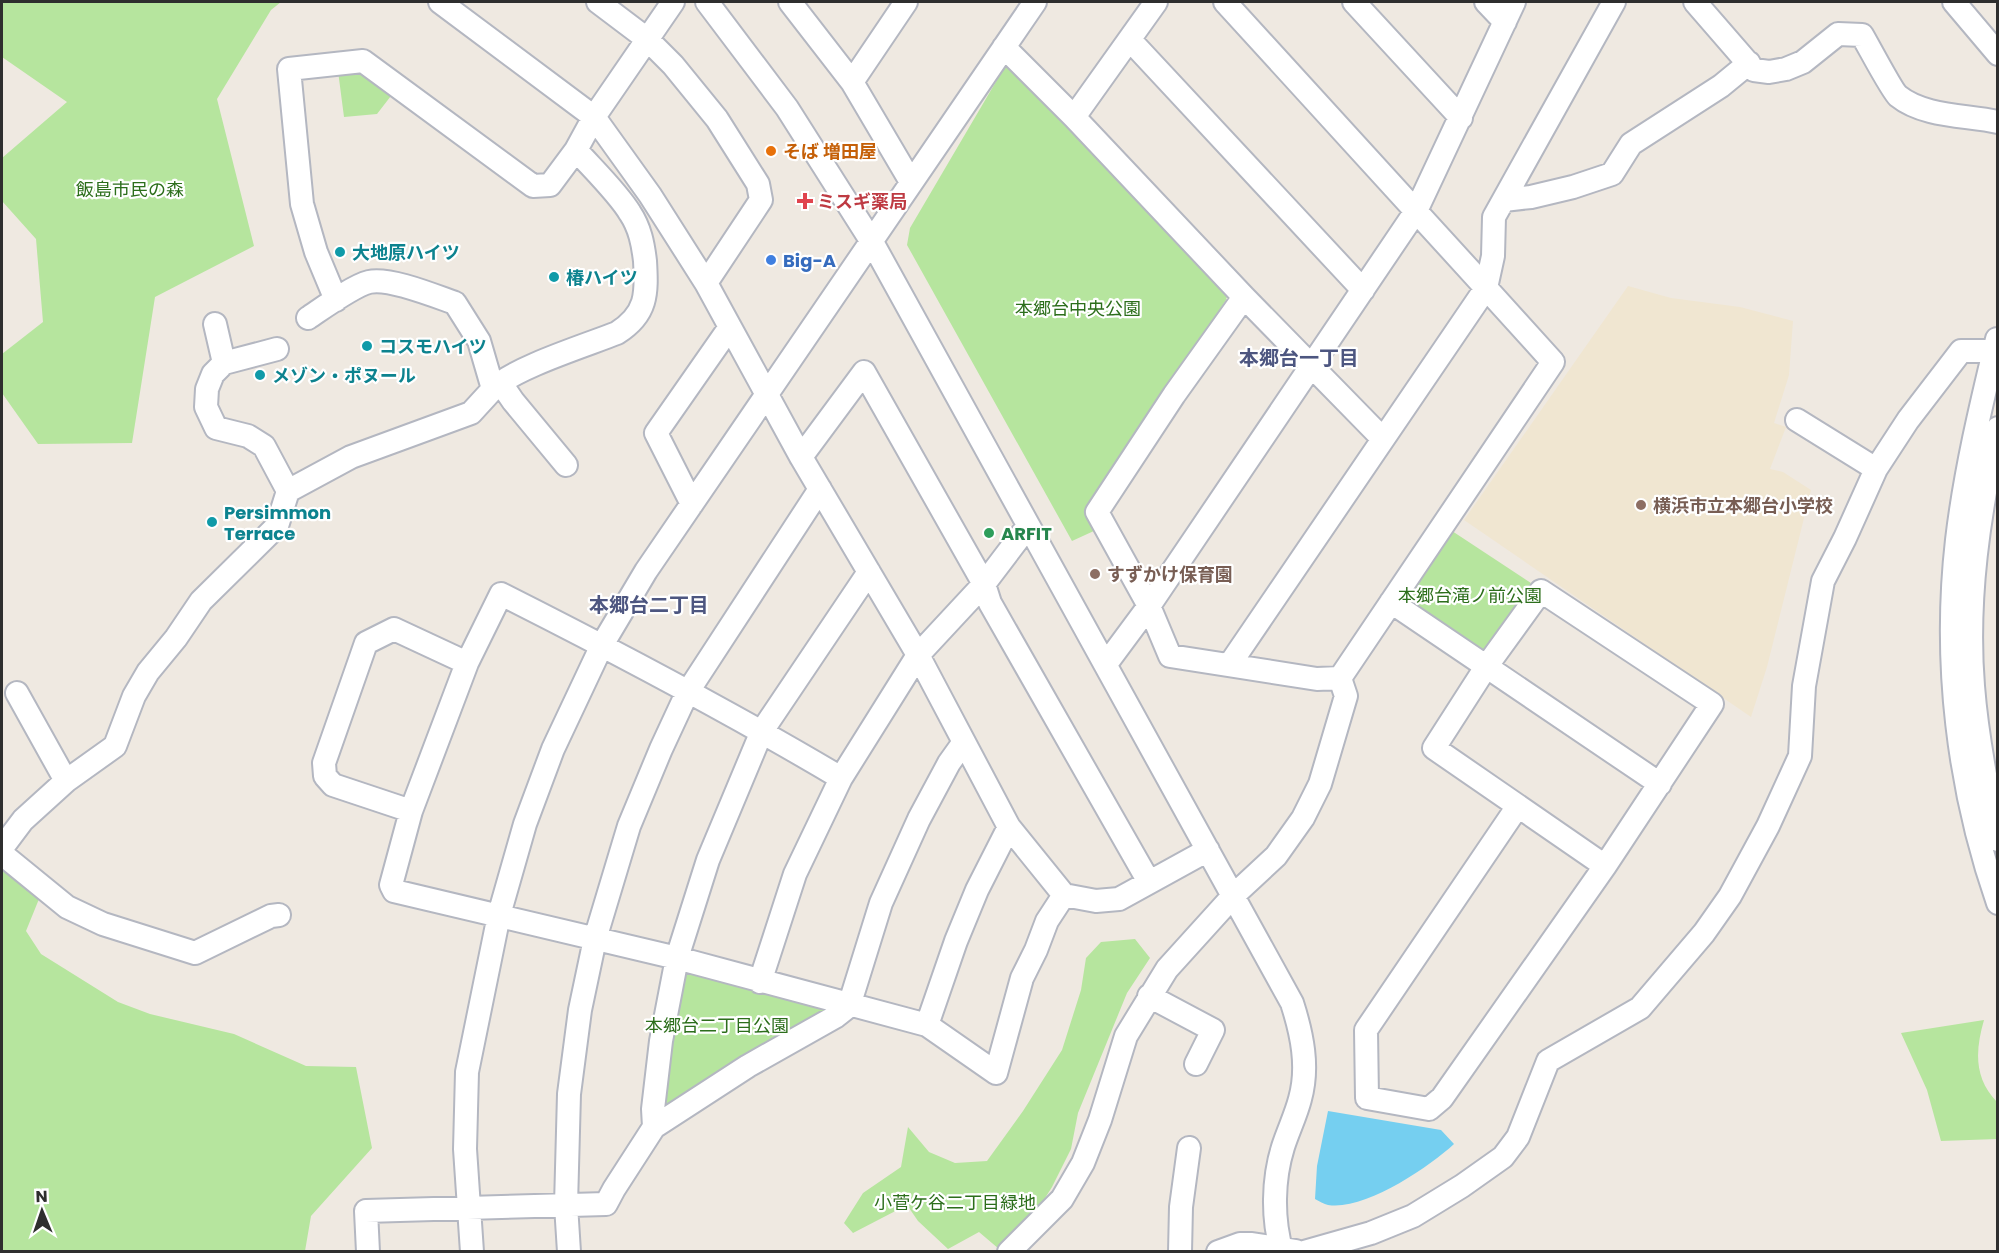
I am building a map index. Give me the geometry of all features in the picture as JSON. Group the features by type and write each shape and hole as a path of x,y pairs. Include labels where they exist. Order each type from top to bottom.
{"street":[{"path":"440,2 594,117 650,195 706,283 801,457 918,655 1009,827 1064,894 1096,901 1119,899 1208,850"},
{"path":"598,2 647,39 673,65 717,119 758,184 761,200 706,283"},
{"path":"336,300 316,252 302,204 289,69 363,61 533,186 550,184 576,150 594,117 673,2"},
{"path":"707,2 787,108 872,242 1292,1003 1301,1030 1304,1066 1301,1097 1283,1149 1276,1178 1276,1208 1293,1251"},
{"path":"791,2 852,82 911,182"},
{"path":"852,82 906,2"},
{"path":"472,1251 465,1149 467,1072 499,915 525,824 553,749 603,645 646,571 1035,2"},
{"path":"1074,117 1156,2"},
{"path":"1225,2 1554,362 1340,678"},
{"path":"1354,2 1461,118"},
{"path":"1486,2 1505,22"},
{"path":"1106,664 1149,606 1416,211 1514,2"},
{"path":"1230,664 1486,288 1493,256 1494,217 1614,2"},
{"path":"1695,2 1754,70 1769,72 1786,69 1803,62 1838,34 1862,35 1896,95 1923,108 1955,116 1998,122"},
{"path":"1954,2 1998,54"},
{"path":"1130,40 1363,290"},
{"path":"1004,47 1382,438"},
{"path":"1504,200 1531,197 1573,187 1612,174 1631,144 1722,86 1749,63"},
{"path":"2,848 22,820 66,781 115,746 134,696 148,672 176,638 201,601 277,526 288,491 351,457 471,413 497,386 527,368 617,333 631,324 643,304 647,288 643,242 630,212 576,150"},
{"path":"308,318 370,281 395,283 455,303 478,341 497,386 513,401 566,465"},
{"path":"1244,297 1174,395 1097,512 1149,606 1170,656 1317,679 1340,678"},
{"path":"215,324 224,363"},
{"path":"692,504 656,433 730,327"},
{"path":"1218,1251 1240,1244 1252,1244 1293,1251 1371,1233 1413,1216 1503,1157 1518,1137 1548,1061 1640,1008 1704,933 1730,896 1768,826 1800,756 1804,686 1823,581 1876,469 1908,420 1961,351 1996,347 1969,467 1957,539 1951,605 1953,687 1965,783 1981,855 1998,903"},
{"path":"277,349 224,363 213,375 207,390 207,407 216,428 248,436 264,446 288,491"},
{"path":"801,457 864,372 984,584 990,603 1149,882"},
{"path":"1797,420 1876,469"},
{"path":"1998,428 1976,544 1972,609 1972,686 1984,778 1998,840"},
{"path":"569,1251 566,1206 569,1094 580,1010 596,939 629,826 661,748 687,693 820,489"},
{"path":"760,981 795,874 841,778 918,655 984,584 1028,526"},
{"path":"654,1127 652,1108 677,958 708,860 762,731 869,572"},
{"path":"1518,806 1366,1030 1367,1098 1429,1109 1442,1098 1605,866 1712,704 1541,591 1486,667 1434,748 1605,866"},
{"path":"841,778 762,731 687,693 603,645 501,594 466,663 411,811 391,885 394,891 677,958 849,1006 862,1007 927,1025 996,1073 1022,978 1047,921 1064,894"},
{"path":"1391,603 1660,784"},
{"path":"411,811 333,785 325,776 324,763 366,643 394,629 466,663"},
{"path":"1009,1251 1062,1199 1083,1163 1100,1120 1126,1035 1167,969 1234,895 1276,856 1303,818 1320,784 1346,696 1340,678"},
{"path":"17,693 66,781"},
{"path":"368,1251 366,1211 606,1204 654,1127 748,1066 835,1017 849,1006 881,903 919,819 964,742"},
{"path":"927,1025 956,941 977,890 1009,827"},
{"path":"2,854 67,907 103,924 195,953 270,916 279,915"},
{"path":"1149,996 1213,1030 1196,1065"},
{"path":"1180,1251 1181,1207 1189,1148"}],"shaded area":[{"name":"横浜市立本郷台小学校","path":"1628,286 1671,298 1740,307 1793,321 1789,375 1774,423 1786,427 1770,469 1783,472 1811,490 1767,667 1751,717 1464,520"}],"green space":[{"name":"飯島市民の森","path":"2,2 281,2 271,10 217,99 254,246 155,297 132,443 38,444 2,393 2,354 43,322 36,239 2,201 2,158 67,102 2,57"},
{"name":"本郷台中央公園","path":"1013,67 1228,292 1226,300 1090,510 1096,530 1072,541 907,245 910,228 1004,68"},
{"path":"360,68 394,92 377,114 344,117 338,71"},
{"name":"本郷台滝ノ前公園","path":"1446,527 1531,583 1481,656 1403,600"},
{"path":"2,868 39,899 26,931 41,954 118,1002 150,1014 234,1034 306,1066 356,1067 372,1148 311,1216 305,1251 2,1251"},
{"name":"小菅ケ谷二丁目緑地","path":"1135,939 1150,958 1127,993 1078,1113 1071,1149 1040,1206 999,1249 979,1232 948,1249 918,1221 907,1205 853,1233 844,1223 863,1193 901,1167 908,1127 929,1152 955,1163 987,1161 1023,1111 1062,1050 1081,990 1086,958 1101,942"},
{"name":"本郷台二丁目公園","path":"685,972 826,1009 673,1108 663,1106 668,1043"},
{"path":"1984,1020 1978,1053 1980,1074 1989,1093 1997,1102 1997,1139 1941,1141 1927,1090 1901,1033"}],"water":[{"path":"1328,1111 1441,1130 1454,1144 1412,1175 1377,1195 1343,1205 1328,1205 1315,1199 1317,1166"}],"place":[{"name":"そば 増田屋","path":"771,151"},
{"name":"ミスギ薬局","path":"805,201"},
{"name":"大地原ハイツ","path":"340,252"},
{"name":"Big-A","path":"771,260"},
{"name":"椿ハイツ","path":"554,277"},
{"name":"コスモハイツ","path":"367,346"},
{"name":"メゾン・ポヌール","path":"260,375"},
{"name":"横浜市立本郷台小学校","path":"1641,505"},
{"name":"Persimmon Terrace","path":"212,522"},
{"name":"ARFIT","path":"989,533"},
{"name":"すずかけ保育園","path":"1095,574"}],"district":[{"name":"本郷台一丁目","path":"1299,358"},
{"name":"本郷台二丁目","path":"649,605"}]}
